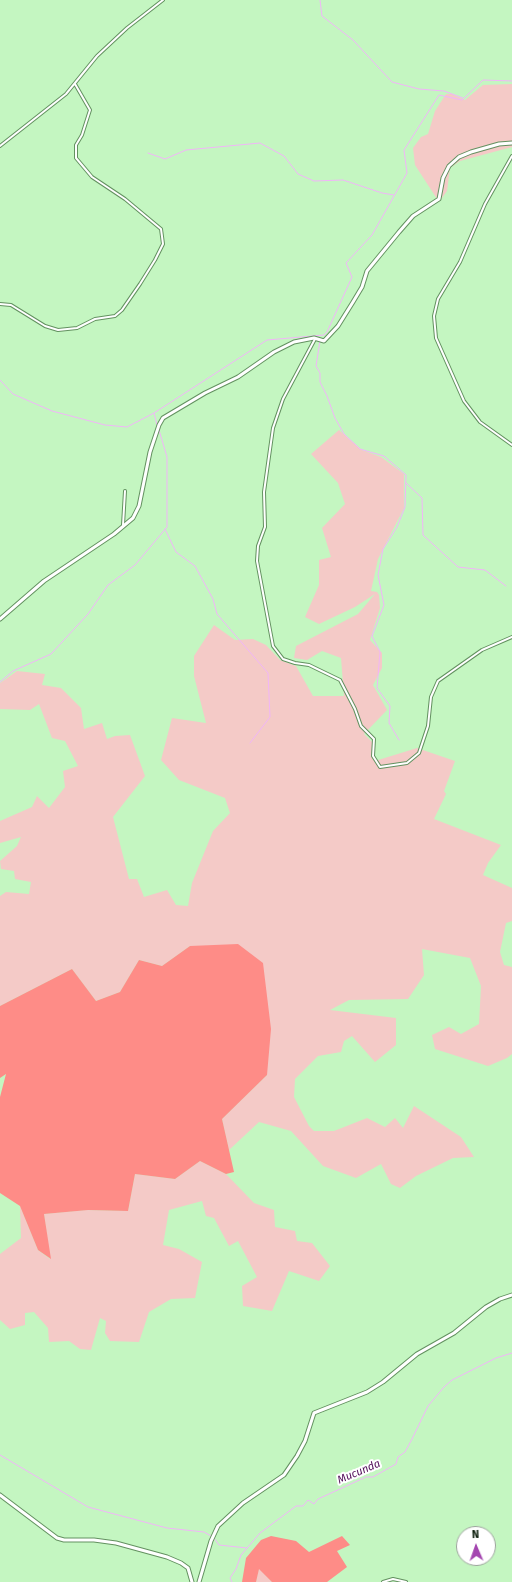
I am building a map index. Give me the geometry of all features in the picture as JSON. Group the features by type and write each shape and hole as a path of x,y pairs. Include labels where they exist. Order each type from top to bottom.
{"street":[{"path":"0,146 60,100 75,84 84,69 97,56 127,28 163,0"},
{"path":"0,304 11,305 46,326 58,330 77,328 95,319 115,316 122,310 144,278 163,244 161,229 125,200 92,177 76,158 76,144 82,136 90,110 75,84"},
{"path":"0,619 50,577 123,527 133,518 139,506 150,452 159,425 164,418 205,393 238,377 274,352 294,342 316,339 324,340 338,326 353,302 362,287 367,271 413,216 439,199 443,178 449,166 459,157 471,152 498,144 512,143"},
{"path":"512,156 485,204 460,262 438,299 434,316 436,338 464,401 480,422 512,445"},
{"path":"316,339 283,399 274,428 264,492 265,527 258,546 257,560 273,646 283,659 295,663 309,664 340,680 355,709 361,726 374,739 373,756 380,767 407,763 419,754 428,726 431,697 438,681 482,650 512,637"},
{"path":"123,527 125,491"},
{"path":"199,1582 211,1541 218,1526 243,1503 284,1475 291,1466 302,1446 314,1413 367,1392 383,1382 417,1354 454,1333 486,1307 500,1299 512,1296"},
{"path":"0,1495 57,1538 64,1540 109,1542 167,1557 188,1568 192,1582"},
{"path":"383,1582 393,1579 406,1582"}],"shaded area":[{"path":"512,84 512,147 460,161 450,168 447,191 439,202 415,165 413,148 421,137 428,134 435,111 446,94 452,94 465,100 483,85"},
{"path":"339,430 362,450 381,457 404,474 404,508 378,559 371,591 377,592 379,595 380,608 370,640 382,653 382,668 373,685 387,710 364,734 372,742 375,761 417,748 455,761 444,791 446,794 434,819 501,845 488,863 483,875 512,888 512,921 506,923 500,952 504,965 512,967 512,1054 507,1058 488,1066 435,1049 432,1035 449,1027 461,1034 479,1024 481,986 470,958 422,949 424,975 408,999 349,1000 330,1010 396,1018 396,1045 375,1062 352,1036 344,1041 341,1052 318,1056 295,1079 294,1097 309,1126 314,1131 334,1131 367,1118 385,1127 395,1118 403,1128 414,1106 461,1137 474,1157 453,1158 416,1176 400,1188 391,1184 381,1164 356,1178 323,1166 291,1131 259,1122 229,1150 222,1119 267,1075 190,946 162,966 139,960 120,992 96,1001 72,969 0,1006 0,896 6,892 29,894 31,882 15,879 14,871 1,869 0,861 17,846 21,837 0,843 0,821 32,807 37,796 49,808 65,787 63,771 78,766 65,741 52,738 39,704 30,710 0,709 0,683 17,671 45,674 42,685 61,688 81,708 84,729 102,723 107,739 115,736 130,735 145,776 113,817 129,879 137,879 144,897 167,890 176,905 188,906 192,883 213,831 230,813 225,798 179,780 161,760 172,718 206,723 194,676 194,656 214,625 235,640 253,639 266,645 280,660 296,666 313,696 344,696 341,658 322,651 307,660 294,658 296,646 358,614 375,594 355,607 319,624 305,617 319,585 319,560 331,557 322,528 345,504 338,483 311,454"},
{"path":"238,944 263,963 271,1029 267,1075 222,1119 234,1172 226,1174 200,1161 175,1179 135,1174 128,1211 88,1210 44,1214 51,1259 38,1250 20,1206 0,1193 0,1097 6,1074 0,1078 0,1006 72,969 96,1001 120,992 139,960 162,966 190,946"},
{"path":"200,1161 226,1174 254,1203 274,1210 275,1227 295,1231 297,1241 312,1243 330,1266 319,1281 289,1271 272,1311 243,1306 242,1286 257,1277 238,1241 229,1246 214,1218 206,1216 202,1201 169,1210 163,1245 179,1249 202,1262 195,1298 171,1299 149,1312 139,1342 110,1341 105,1333 106,1321 100,1318 91,1350 80,1349 69,1341 49,1342 48,1328 34,1312 25,1313 25,1325 10,1329 0,1320 0,1254 21,1238 20,1206 38,1250 50,1259 44,1214 86,1210 128,1211 135,1174 175,1179"},
{"path":"271,1536 296,1541 309,1552 342,1536 350,1545 337,1551 347,1567 327,1582 272,1582 259,1569 256,1582 242,1582 246,1558 261,1540"},
{"path":"259,1568 272,1582 256,1582"}],"waterway":[{"path":"320,0 322,16 353,40 392,82 419,89 444,91 463,98"},
{"path":"157,425 154,413 267,340 324,335 327,332 352,277 346,263 372,235 407,173 404,150 439,95 462,100 483,80 512,81"},
{"path":"148,153 165,159 186,150 260,143 284,156 298,174 314,181 343,180 382,193 394,195"},
{"path":"320,341 316,366 320,373 320,382 335,418 344,434 360,449 384,456 406,475 405,507 397,527 383,549 378,575 384,605 372,636 380,652 377,688 390,706 389,723 399,740"},
{"path":"0,380 13,394 52,411 105,425 127,427 154,413"},
{"path":"0,682 13,671 51,654 88,614 108,585 135,565 167,527 167,457 159,430"},
{"path":"406,483 422,498 423,535 458,567 485,570 506,586"},
{"path":"165,529 176,552 195,566 213,599 217,614 268,673 270,717 250,743"},
{"name":"Mucunda","path":"232,1582 230,1578 236,1569 241,1555 260,1533 296,1506 303,1506 308,1500 314,1504 318,1499 366,1477 373,1477 396,1464 398,1457 405,1452 428,1406 444,1387 452,1380 496,1358 512,1353"},
{"path":"0,1455 88,1507 167,1528 204,1532 211,1536"},
{"path":"214,1538 219,1545 247,1548"}]}
